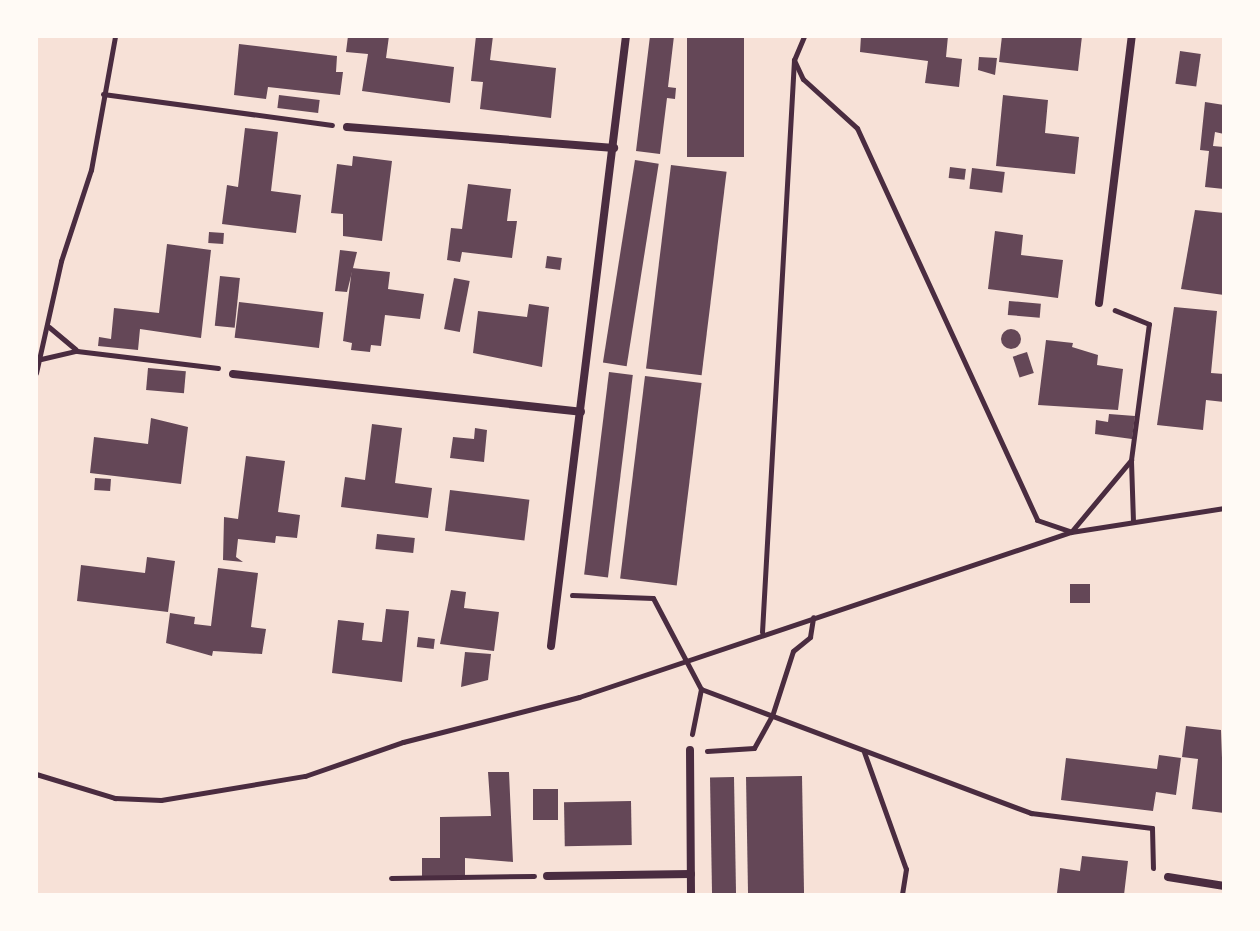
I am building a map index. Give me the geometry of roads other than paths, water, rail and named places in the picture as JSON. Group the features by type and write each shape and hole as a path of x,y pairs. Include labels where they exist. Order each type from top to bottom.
{"street":[{"path":"551,646 626,36"},
{"path":"1099,303 1132,36"},
{"path":"347,127 614,148"},
{"path":"233,374 581,412"},
{"path":"690,750 691,895"},
{"path":"547,876 691,874"},
{"path":"1168,877 1224,886"}]}
